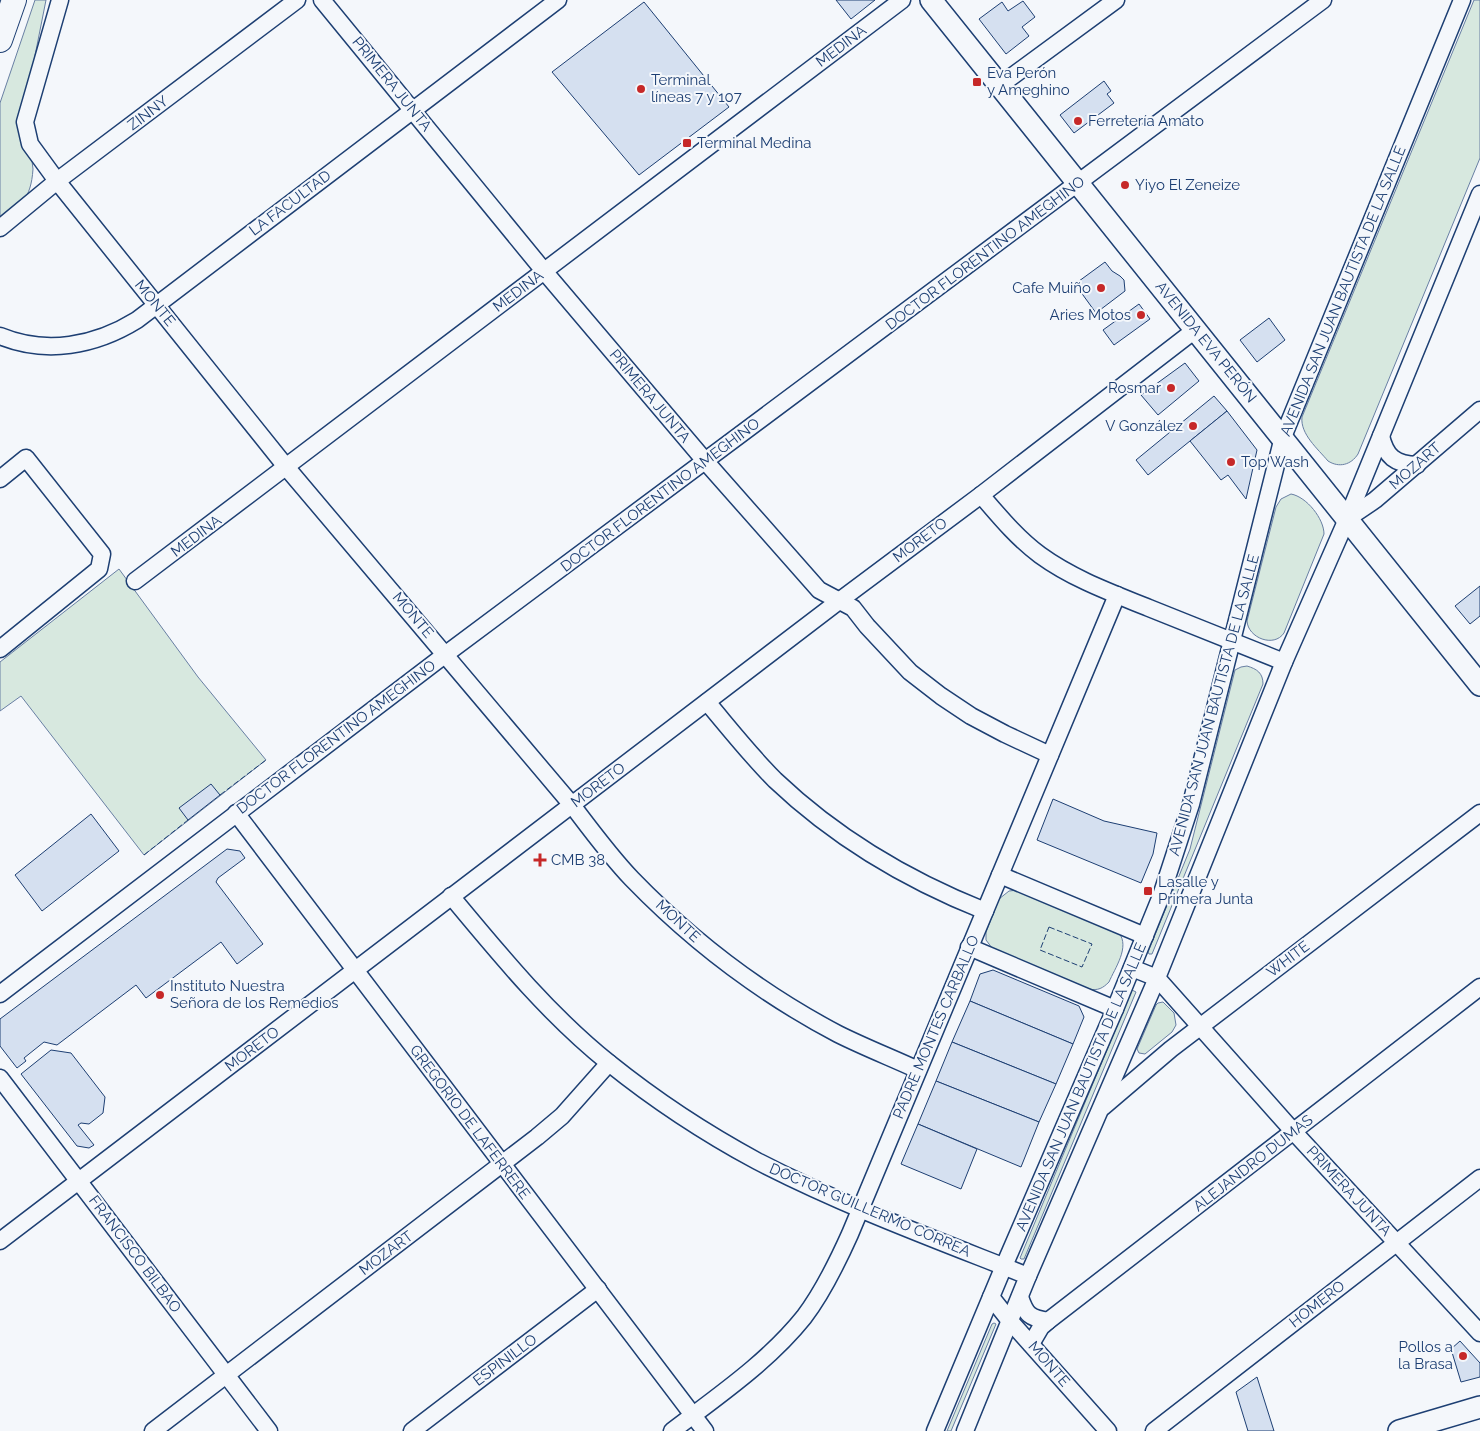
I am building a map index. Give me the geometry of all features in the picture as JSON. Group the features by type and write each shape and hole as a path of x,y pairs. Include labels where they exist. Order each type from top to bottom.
{"highway":[{"path":"0,40 14,0"}],"main road":[{"name":"AVENIDA EVA PERÓN","path":"930,0 1480,686"},
{"path":"1398,1431 1480,1407"}],"street":[{"name":"MONTE","path":"60,0 25,122 30,144 57,181 156,305 287,468 446,654 632,879 670,916 711,951 758,986 816,1022 861,1045 918,1070"},
{"name":"ZINNY","path":"0,228 57,181 297,0"},
{"name":"PRIMERA JUNTA","path":"322,0 544,271 706,462 819,590 853,608 910,672 941,696 971,716 1050,755"},
{"name":"LA FACULTAD","path":"0,336 26,345 62,347 92,340 124,328 558,0"},
{"name":"MEDINA","path":"135,581 287,468 544,271 707,140 902,0"},
{"path":"999,86 1116,0"},
{"name":"DOCTOR FLORENTINO AMEGHINO","path":"0,994 446,654 706,462 1323,0"},
{"name":"AVENIDA SAN JUAN BAUTISTA DE LA SALLE","path":"935,1431 1115,1009 1177,852 1191,804 1282,437 1462,0"},
{"name":"AVENIDA SAN JUAN BAUTISTA DE LA SALLE","path":"965,1431 1028,1276 1157,978 1284,662 1347,519 1480,194"},
{"name":"MORETO","path":"0,1241 1195,330"},
{"name":"MOZART","path":"1347,519 1374,500 1480,410"},
{"path":"1381,436 1384,448 1392,458 1404,464 1417,464"},
{"path":"0,479 26,458 102,554 99,569 0,649"},
{"path":"981,495 1004,522 1039,554 1087,582 1284,662"},
{"name":"PADRE MONTES CARBALLO","path":"693,1415 760,1363 792,1331 820,1293 836,1264 1117,595"},
{"path":"707,702 758,762 829,826 894,869 943,894 985,912"},
{"name":"GREGORIO DE LAFERRERE","path":"236,813 705,1431"},
{"name":"WHITE","path":"1099,1110 1171,1049 1480,813"},
{"path":"1000,875 1145,936"},
{"name":"DOCTOR GUILLERMO CORREA","path":"451,896 528,987 609,1063 664,1104 734,1148 784,1174 860,1209 1028,1276"},
{"path":"969,948 1115,1009"},
{"name":"PRIMERA JUNTA","path":"1132,968 1157,978 1199,1028 1480,1333"},
{"name":"ALEJANDRO DUMAS","path":"1031,1344 1041,1327 1048,1321 1480,987"},
{"name":"MOZART","path":"153,1431 562,1116 609,1063"},
{"name":"FRANCISCO BILBAO","path":"0,1078 268,1431"},
{"name":"HOMERO","path":"1154,1431 1480,1178"},
{"name":"ESPINILLO","path":"412,1431 598,1289"},
{"name":"MONTE","path":"992,1297 1010,1321 1108,1431"},
{"path":"1020,1297 1027,1314 1036,1319 1048,1321"},
{"path":"672,1431 693,1415"}],"shaded area":[{"path":"35,0 46,0 25,106 33,169 32,179 27,195 19,207 0,226 0,103"},
{"path":"1474,0 1480,0 1480,158 1358,454 1348,463 1340,465 1332,463 1328,461 1307,435 1302,423 1302,417"},
{"path":"1291,494 1303,499 1314,510 1321,522 1324,534 1284,633 1274,640 1262,639 1252,632 1248,627 1247,621 1276,507 1281,499"},
{"path":"119,569 198,677 266,760 144,855 21,696 0,711 0,662"},
{"path":"1247,666 1259,672 1263,684 1152,954 1149,954 1148,952 1190,849 1235,670"},
{"path":"1018,890 1119,933 1123,945 1122,951 1118,964 1105,986 1095,990 1089,989 992,948 986,940 986,932 999,899 1009,891"},
{"path":"1132,990 1136,992 1024,1259 1021,1259 1020,1258"},
{"path":"1163,1002 1174,1013 1176,1025 1172,1032 1145,1054 1139,1053 1137,1049 1156,1005"},
{"path":"992,1324 996,1324 951,1431 947,1431"}],"building":[{"path":"836,0 875,0 851,19"},
{"path":"1023,1 1035,17 1022,27 1029,36 1006,54 979,19 1002,2 1008,11"},
{"name":"Terminal líneas 7 y 107","path":"644,2 729,107 639,175 552,72"},
{"path":"1104,81 1111,91 1107,94 1114,103 1074,133 1060,115"},
{"name":"Cafe Muiño","path":"1105,262 1112,271 1124,280 1125,291 1096,313 1075,284"},
{"path":"1139,304 1150,319 1114,345 1103,330"},
{"path":"1269,318 1285,340 1257,362 1240,340"},
{"name":"Rosmar","path":"1185,363 1199,381 1158,415 1141,395"},
{"name":"V González","path":"1214,396 1227,411 1148,475 1136,460"},
{"name":"Top Wash","path":"1227,411 1257,450 1246,499 1228,475 1221,480 1190,441"},
{"path":"1480,586 1480,616 1470,624 1455,606"},
{"path":"211,784 220,795 188,820 179,808"},
{"path":"1053,799 1104,821 1157,833 1153,854 1141,883 1037,840"},
{"path":"91,814 119,851 42,911 15,875"},
{"path":"227,849 240,851 245,858 218,878 216,882 263,944 237,964 221,942 146,998 136,985 57,1045 44,1042 24,1058 26,1061 17,1068 0,1046 0,1019"},
{"path":"993,970 1079,1006 1084,1017 1073,1044 970,1001 980,974"},
{"path":"970,1001 1073,1044 1056,1084 952,1042"},
{"path":"952,1042 1056,1084 1039,1122 936,1081"},
{"path":"51,1050 71,1053 105,1097 103,1113 89,1124 81,1123 78,1125 94,1145 89,1148 77,1146 21,1074"},
{"path":"936,1081 1039,1122 1021,1167 918,1124"},
{"path":"918,1124 977,1149 961,1189 901,1164"},
{"name":"Pollos a la Brasa","path":"1460,1341 1480,1363 1480,1377 1461,1382 1451,1349"},
{"path":"1257,1377 1274,1431 1248,1431 1236,1392"}],"fence":[{"path":"220,795 266,760"},
{"path":"144,855 188,820"},
{"path":"1049,927 1092,944 1082,967 1040,950 1049,927"}],"place":[{"name":"Eva Perón y Ameghino","path":"977,82"},
{"name":"Terminal líneas 7 y 107","path":"641,89"},
{"name":"Ferretería Amato","path":"1078,121"},
{"name":"Terminal Medina","path":"687,143"},
{"name":"Yiyo El Zeneize","path":"1125,185"},
{"name":"Cafe Muiño","path":"1101,288"},
{"name":"Aries Motos","path":"1141,315"},
{"name":"Rosmar","path":"1171,388"},
{"name":"V González","path":"1193,426"},
{"name":"Top Wash","path":"1231,462"},
{"name":"CMB 38","path":"540,860"},
{"name":"Lasalle y Primera Junta","path":"1148,891"},
{"name":"Instituto Nuestra Señora de los Remedios","path":"160,995"},
{"name":"Pollos a la Brasa","path":"1463,1356"}]}
